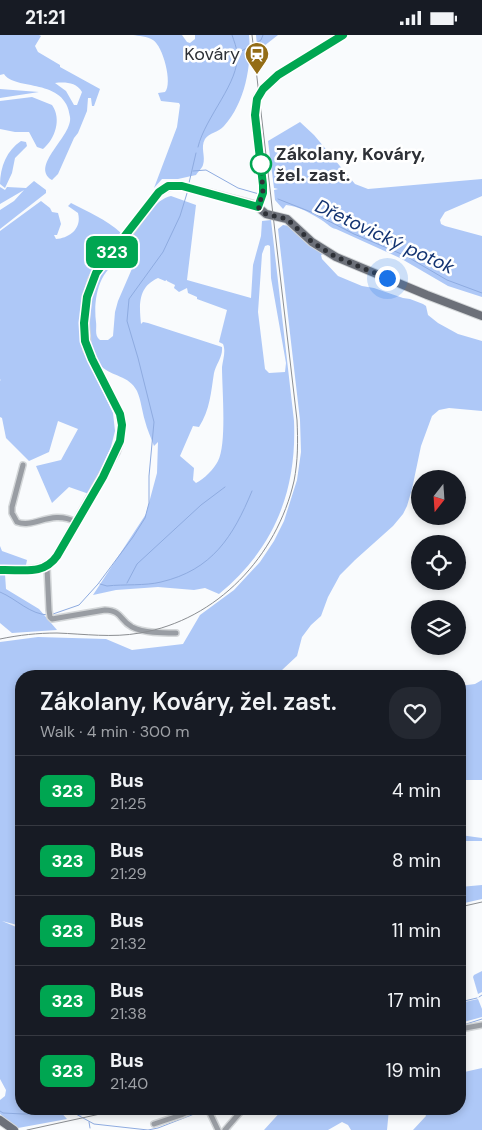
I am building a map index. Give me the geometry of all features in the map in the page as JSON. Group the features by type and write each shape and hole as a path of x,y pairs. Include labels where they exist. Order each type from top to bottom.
{"main road":[{"path":"258,207 263,193 263,185 255,115 257,99 263,89 278,75 343,35"},
{"path":"0,570 48,567 57,556 116,452 120,441 122,425 119,409 86,346 85,317 87,297 99,267 159,192 168,186 184,187 258,207 266,214 287,219 312,242 336,257 427,295 482,315"},
{"path":"0,1120 14,1130"}],"street":[{"path":"23,465 12,507 12,513 17,522 26,524 60,517 76,522"},
{"path":"48,567 49,610 52,619 97,611 113,611 118,612 134,628 160,633 176,633"},
{"path":"466,1028 482,1025"},
{"path":"154,1124 181,1115"},
{"path":"211,1115 218,1130"},
{"path":"225,1130 238,1115"}],"shaded area":[{"path":"0,35 39,35 41,36 35,46 38,52 60,65 60,67 100,89 94,106 92,106 91,98 88,98 87,111 78,133 58,174 52,180 46,174 46,167 48,159 69,125 70,117 66,104 50,90 18,82 4,74 0,75","holes":["55,83 70,83 77,86 82,92 77,105 74,105 66,91"]},
{"path":"133,35 182,35 190,43 195,39 195,35 249,35 248,71 242,95 231,117 224,126 205,139 202,167 196,175 178,179 162,179 154,188 177,127 180,105 179,103 161,101 158,93 165,92 168,81 166,65 157,44 143,36"},
{"path":"256,35 278,35 259,50"},
{"path":"0,89 39,92 0,98"},
{"path":"32,97 52,105 55,111 56,129 51,140 43,149 37,147 29,132 0,129 0,101"},
{"path":"300,122 314,135 355,184 368,189 482,179 482,196 445,212 440,220 441,224 445,226 482,236 482,297 448,286 400,258 332,228 301,209 286,205 283,209 275,200 274,190 278,189 274,188 268,141"},
{"path":"21,141 26,142 27,146 15,158 12,173 5,188 0,184 1,171 5,159"},
{"path":"34,181 46,190 46,193 0,229 0,210 14,201 24,190 0,204 0,187 5,190 7,187 26,188"},
{"path":"171,196 196,205 187,280 251,298 253,265 261,236 262,221 271,220 294,421 294,447 291,471 286,495 268,538 238,577 219,594 205,588 194,590 158,587 116,590 93,595 146,514 157,473 158,442 154,446 134,386 125,379 105,370 92,351 89,318 90,304 97,281 110,260 153,207","holes":["265,246 270,246 271,278 286,363 285,372 269,373 265,369 258,312 262,254","126,259 133,260 134,264 118,301 113,336 108,340 100,340 96,334 95,313 100,284 110,268 117,262","158,278 167,280 175,285 174,288 179,292 187,288 188,293 197,297 197,299 227,310 219,342 223,344 224,349 221,453 214,467 196,483 193,480 194,468 180,456 193,426 199,427 206,414 214,373 222,347 148,323 143,322 141,324 141,297 143,291 151,282"]},
{"path":"41,201 52,212 58,213 61,224 57,235 54,235 56,239 66,237 76,228 79,218 78,213 68,206 71,203 103,220 121,233 120,237 95,267 83,296 80,315 82,342 86,357 113,413 115,431 111,447 89,494 69,487 52,503 36,466 61,460 78,429 58,421 49,452 29,461 6,438 2,418 0,417 0,231"},
{"path":"283,225 293,229 306,242 323,254 321,255 322,259 338,276 362,286 423,304 426,306 428,315 438,323 458,334 482,341 482,411 449,408 439,410 432,416 421,446 416,470 411,470 411,492 403,514 393,526 340,575 328,597 321,616 302,637 297,656 282,670 15,670 15,924 2,921 15,926 15,1115 63,1115 67,1119 18,1128 0,1114 0,1100 5,1096 6,1090 0,1079 0,642 38,637 106,639 132,650 183,644 200,615 234,590 260,562 274,541 284,521 297,480 301,452 300,420 278,229"},
{"path":"0,546 2,551 27,560 26,565 0,566"},
{"path":"5,574 6,589 39,609 57,630 12,633 0,623 0,575"},
{"path":"482,680 482,780 466,780 466,685 475,684"},
{"path":"466,836 482,838 482,841 466,841"},
{"path":"482,885 482,899 466,903 466,886"},
{"path":"482,971 482,992 478,994 473,977"},
{"path":"478,999 482,1009 482,1017 466,1021 466,1002"},
{"path":"482,1068 482,1130 413,1130 426,1115 466,1115 466,1072"},
{"path":"278,1115 388,1115 387,1130 351,1130 348,1125 342,1122 328,1130 264,1130"}],"waterway":[{"path":"198,147 207,124 233,76 237,54 232,35"},
{"path":"238,53 261,40 263,35"},
{"name":"Dřetovický potok","path":"189,183 196,153"},
{"name":"Dřetovický potok","path":"193,171 206,170 238,188 259,194"},
{"path":"53,614 79,605 98,584 145,518 149,503 149,476 154,422 127,321 129,299 163,252 180,216 188,190"},
{"name":"Dřetovický potok","path":"278,199 311,212 354,234 406,256 447,280 482,293"},
{"path":"127,583 137,564 201,505 225,487"},
{"path":"100,584 107,586 155,583 179,577 194,569 207,560 228,537 245,508 252,491"},
{"path":"0,592 30,610 49,615"},
{"path":"466,1001 477,998"},
{"path":"466,1024 482,1019"},
{"path":"0,1111 15,1114"},
{"path":"78,1115 94,1124 148,1130 192,1115"},
{"path":"89,1122 90,1128"}],"railway":[{"path":"0,639 50,633 130,634 168,626 194,614 218,599 240,580 258,559 274,535 286,509 296,466 297,420 252,35"},
{"path":"466,906 482,902"},
{"path":"27,1130 96,1115"}],"bus line":[{"name":"323","path":"0,570 38,569 48,567 51,564 98,485 119,445 122,425 119,409 92,359 85,341 84,323 87,297 92,280 99,267 164,187 182,186 258,207 262,198 263,185 255,115 257,99 263,89 278,75 343,35"}],"place":[{"name":"Kováry","path":"257,75"},
{"name":"Zákolany, Kováry, žel. zast.","path":"261,164"}],"route":[{"path":"261,164 263,193 258,207 268,215 287,219 312,242 336,257 387,278"}]}
